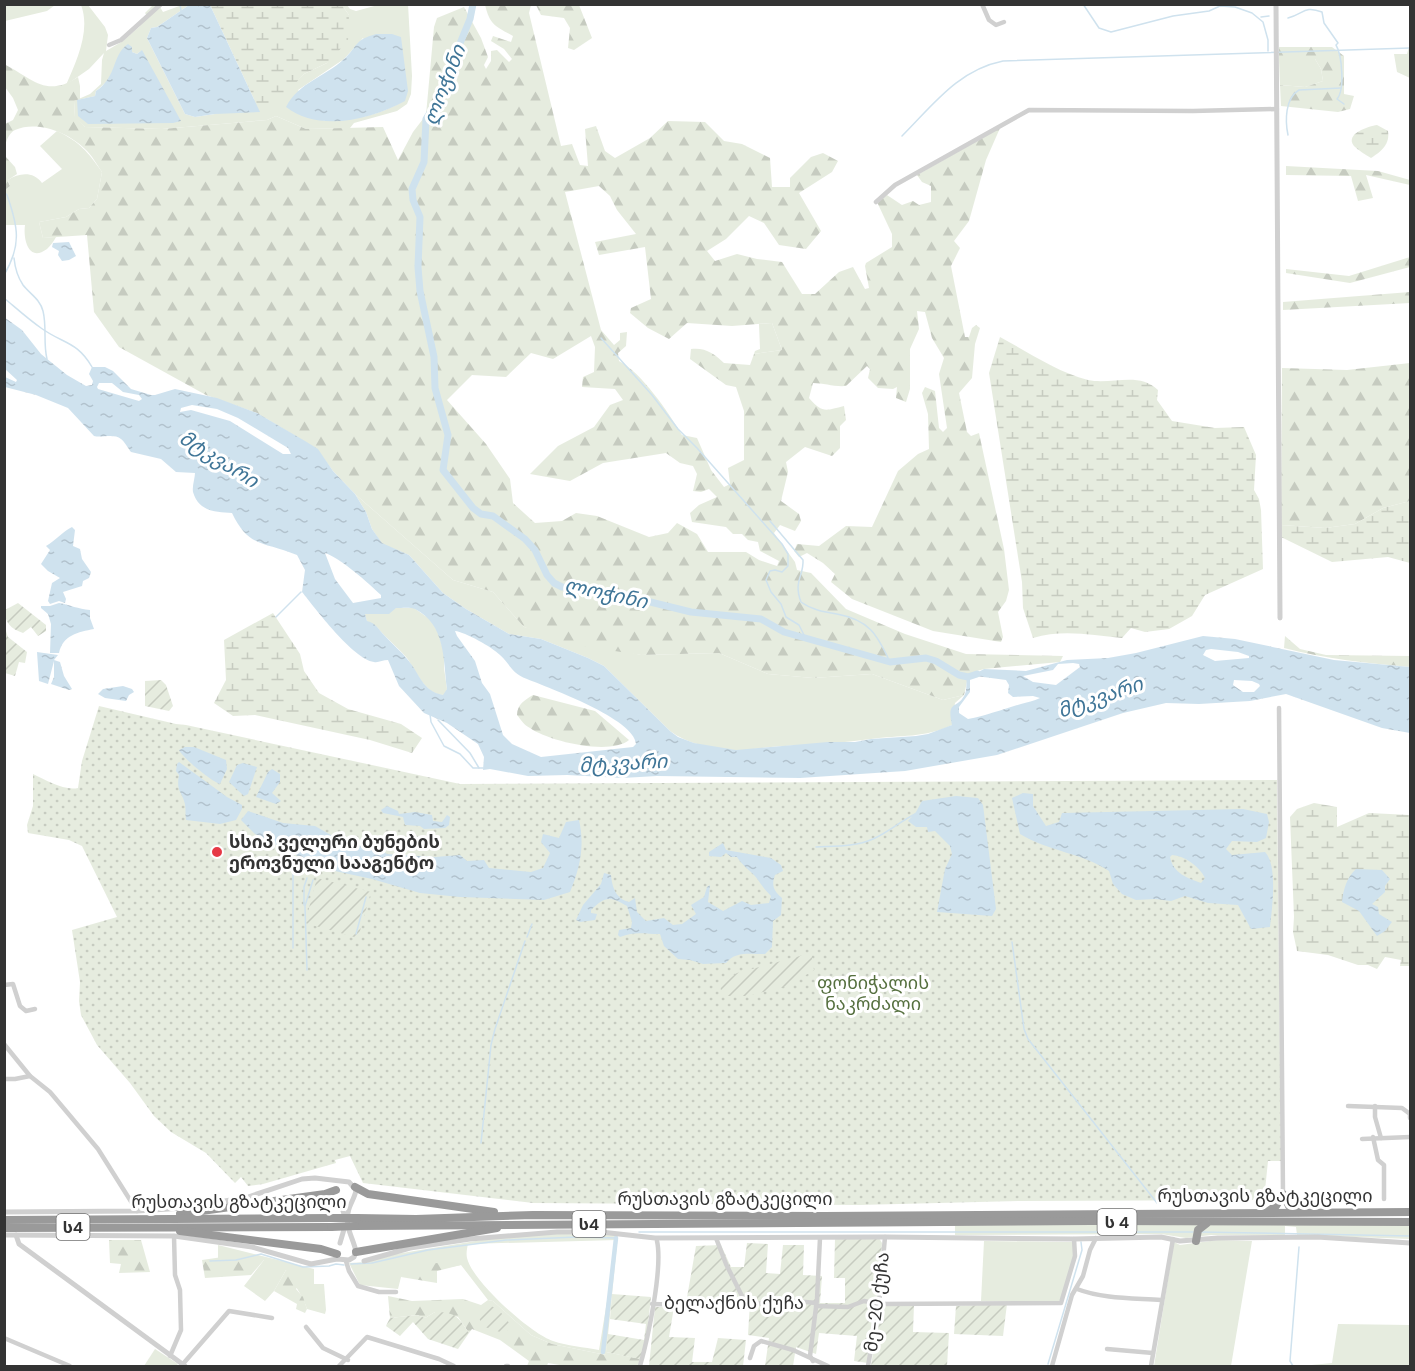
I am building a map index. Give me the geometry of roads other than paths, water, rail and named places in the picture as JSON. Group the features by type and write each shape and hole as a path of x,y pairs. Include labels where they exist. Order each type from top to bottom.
{"highway":[{"path":"355,1187 368,1194 534,1219"},
{"path":"135,1215 186,1214 337,1193"},
{"path":"1282,1194 1289,1206 1298,1212"},
{"path":"1266,1213 1276,1206 1282,1194"},
{"name":"რუსთავის გზატკეცილი","path":"824,1220 1410,1212"},
{"name":"რუსთავის გზატკეცილი","path":"4,1220 135,1215 332,1223"},
{"path":"355,1250 534,1219"},
{"name":"რუსთავის გზატკეცილი","path":"4,1228 534,1219 1410,1222"},
{"path":"1188,1222 1197,1236 1208,1222"},
{"path":"141,1227 321,1249 342,1258"}],"street":[{"path":"109,45 121,40 161,4"},
{"path":"982,4 991,21 996,25 1004,22"},
{"path":"1276,4 1280,618"},
{"path":"876,202 895,185 1029,110 1277,109"},
{"path":"1279,708 1282,1194"},
{"path":"4,985 12,984 20,1006 26,1011 35,1009"},
{"path":"4,1044 30,1076 50,1092 98,1149 135,1215"},
{"path":"4,1079 30,1076"},
{"path":"1348,1106 1402,1108 1410,1114 1410,1118"},
{"path":"1375,1106 1375,1117 1381,1138"},
{"path":"1373,1137 1378,1160 1384,1165 1384,1198"},
{"path":"1362,1139 1410,1137"},
{"path":"4,1212 135,1215 218,1203 255,1195 302,1179 350,1182 355,1187 356,1193 348,1212 347,1222 355,1250"},
{"path":"324,1180 346,1202 353,1199"},
{"path":"343,1182 337,1193 345,1214 338,1246 342,1258 358,1287 379,1292 396,1292"},
{"path":"342,1258 364,1261 410,1248 470,1239 531,1233 601,1232 655,1238 1076,1239 1161,1237 1180,1241 1197,1236 1218,1238 1317,1237 1410,1243"},
{"path":"4,1235 174,1236 252,1247 311,1264 342,1258 355,1250"},
{"path":"16,1235 19,1244 183,1366 229,1311 272,1318"},
{"path":"170,1356 181,1330 180,1290 175,1275 174,1236"},
{"name":"მე-20 ქუჩა","path":"868,1366 879,1304 885,1237"},
{"path":"716,1238 746,1304"},
{"path":"813,1361 810,1356 820,1238"},
{"path":"1052,1366 1072,1295 1077,1288 1096,1238"},
{"name":"ბელაქნის ქუჩა","path":"652,1304 720,1306 795,1301 848,1307 864,1301 879,1304 1061,1303 1076,1256 1076,1239"},
{"path":"1151,1366 1173,1239"},
{"path":"340,1243 346,1241 364,1261"},
{"path":"640,1366 652,1304 659,1252 657,1241"},
{"path":"1077,1288 1088,1293 1113,1297 1161,1300"},
{"path":"306,1327 323,1348 348,1360"},
{"path":"339,1366 348,1360 368,1337 439,1359 454,1366"},
{"path":"4,1338 70,1366"},
{"path":"750,1358 754,1346 761,1341 793,1350 828,1366"},
{"path":"1107,1349 1154,1353"}],"water":[{"path":"189,5 210,5 260,112 195,117 185,114 147,38 151,28 157,27"},
{"path":"376,34 392,34 401,37 408,91 405,101 362,118 329,121 314,120 286,107 298,91 337,65 360,41"},
{"path":"128,44 132,47 132,52 137,54 142,50 181,121 88,124 78,116 77,100 95,96 96,91 108,79 119,54"},
{"path":"69,242 76,256 62,261 58,255 59,251 52,247 53,243"},
{"name":"მტკვარი","path":"4,317 22,330 41,354 67,375 86,386 92,385 93,381 89,374 92,367 105,367 113,371 131,389 155,395 175,389 217,398 257,413 318,449 333,471 355,494 366,512 372,529 382,543 409,555 443,593 509,634 541,639 604,666 670,731 694,743 736,750 828,742 855,742 928,734 952,725 951,711 965,694 967,678 984,669 1026,671 1067,660 1108,658 1136,653 1203,636 1235,639 1334,660 1410,667 1410,733 1382,728 1286,694 1250,701 1166,703 1123,713 997,755 905,771 800,778 657,776 622,778 567,775 528,776 490,769 483,770 484,757 478,744 447,723 424,713 399,686 388,660 376,662 365,659 345,643 325,620 302,592 305,570 297,555 252,538 238,525 232,513 209,510 199,504 193,492 195,473 176,472 161,459 131,452 118,437 94,436 68,408 36,395 5,387 5,377 16,382 17,380 5,369","holes":["99,383 112,383 123,392 139,395 142,399 139,401 98,389","192,405 217,409 238,418 288,448 291,454 283,454 230,421 191,410 180,412 181,408","325,553 346,565 381,595 381,598 353,603 335,579","396,608 409,608 415,609 433,624 438,633 443,655 447,689 443,695 426,686 405,657 375,625 367,621 365,614 389,614","455,631 472,637 491,648 522,677 607,715 632,734 636,744 633,747 541,757 512,744 503,735 490,694 482,683 475,661","1211,649 1238,652 1249,658 1215,661 1203,655 1206,650","1073,663 1079,664 1080,667 1056,685 1033,682 1023,676 1053,670 1058,664","976,676 1006,680 1009,685 1008,693 1013,697 1040,698 968,719 959,713 959,707 970,692 970,679","1234,680 1252,681 1260,686 1254,692 1243,692 1233,685"]},
{"path":"72,527 75,530 73,546 80,549 82,559 91,572 89,578 83,581 82,586 63,592 65,603 59,601 50,604 48,601 52,583 60,578 41,564 50,550 46,546"},
{"path":"59,603 90,610 94,629 72,635 64,642 59,653 50,653 51,624 48,614 41,606"},
{"path":"37,652 58,655 54,660 60,662 64,676 72,689 51,684 54,677 54,661 48,684 39,681"},
{"path":"123,686 134,692 126,701 105,698 98,694 103,689"},
{"path":"194,747 226,760 227,769 220,784 186,758 179,750"},
{"path":"179,762 227,797 242,805 236,820 220,824 186,820 185,804 179,788 179,775 176,771"},
{"path":"243,763 257,767 248,794 244,796 229,782 237,765"},
{"path":"272,769 280,774 280,782 272,793 281,801 276,804 256,797 268,772"},
{"path":"1023,793 1033,794 1033,806 1046,826 1059,822 1062,813 1243,809 1267,814 1269,822 1266,838 1257,842 1232,841 1226,849 1232,855 1265,852 1269,858 1273,877 1270,927 1251,929 1238,905 1208,903 1185,896 1171,901 1136,900 1122,894 1113,884 1109,871 1099,865 1020,834 1012,798","holes":["1177,856 1199,869 1205,878 1201,883 1177,871 1170,857"]},
{"path":"956,796 978,798 983,805 996,909 992,916 937,912 945,869 952,854 950,846 935,831 928,832 927,827 916,827 908,821 922,801"},
{"path":"387,806 398,811 399,814 415,812 432,815 433,821 442,822 447,815 450,817 449,825 445,828 424,829 420,826 405,825 403,817 383,813 381,810"},
{"path":"248,811 283,823 315,826 343,842 358,841 379,848 387,854 435,857 460,855 467,861 484,860 489,868 531,872 543,868 550,853 541,842 543,834 559,838 566,822 579,820 582,839 580,857 570,892 544,900 420,893 372,879 321,868 255,834 241,820"},
{"path":"723,843 726,850 771,858 781,865 783,871 775,875 773,885 782,898 781,915 773,921 772,947 765,954 738,955 726,963 703,964 678,959 664,946 660,934 635,933 620,937 619,930 631,928 632,922 627,906 612,899 600,902 591,910 591,913 597,914 595,920 580,922 576,920 583,905 601,884 604,873 611,875 614,888 621,898 629,902 635,898 637,912 646,921 664,918 673,925 682,924 696,914 691,905 704,897 710,885 708,902 723,911 742,901 751,905 769,903 771,896 737,857 731,857 726,853 721,857 709,856 709,852"},
{"path":"1356,869 1382,870 1390,879 1385,886 1385,892 1372,904 1378,907 1379,914 1392,922 1385,931 1377,936 1359,911 1342,902 1346,884"}],"waterway":[{"path":"180,4 181,11"},
{"name":"ლოჭინი","path":"473,4 470,19 454,58 450,80 426,119 424,162 412,189 413,200 420,217 418,267 420,291 434,357 435,388 448,435 443,470 473,508 481,514 493,516 525,539 535,550 547,575 554,583 562,587 587,589 614,598 630,597 691,612 761,619 784,632 890,662 926,658 936,661 959,675 968,677 977,674"},
{"path":"1083,4 1099,28 1111,32 1173,16 1209,11 1220,6 1235,7 1252,13 1263,22 1268,40 1268,51"},
{"path":"1288,18 1311,9 1322,12 1324,23 1338,43 1336,45 1340,56 1342,81 1340,95 1337,99 1344,104"},
{"path":"1261,17 1269,16"},
{"path":"902,136 947,90 959,81 973,72 1003,61 1410,48"},
{"path":"1288,135 1287,110 1294,94 1299,90 1341,88"},
{"path":"4,192 7,195 16,226 14,254 4,275"},
{"path":"14,258 21,282 42,307 47,359"},
{"path":"4,298 41,328 75,347 92,367"},
{"path":"601,338 652,395 678,429 782,544 788,554 788,566 782,572 770,571 766,580 786,617 799,625 805,637"},
{"path":"770,521 803,560 798,584 801,602 814,609 848,617 864,624 876,636 890,662"},
{"path":"276,617 301,592"},
{"path":"430,714 431,722 444,746 460,754 473,768 483,768"},
{"path":"438,720 470,753 479,768"},
{"path":"816,847 845,846 866,842 884,834 915,814"},
{"path":"293,871 293,948"},
{"path":"304,905 304,887 307,878"},
{"path":"307,970 305,906 313,880"},
{"path":"356,934 366,897"},
{"path":"527,937 532,924"},
{"path":"481,1143 491,1045 525,941"},
{"path":"1012,942 1024,1029 1028,1039 1157,1203"},
{"path":"639,1232 1193,1232"},
{"path":"1201,1232 1410,1236"},
{"path":"351,1264 372,1263 428,1250 506,1240 577,1237"},
{"path":"582,1237 616,1238"},
{"path":"603,1352 616,1238"},
{"path":"1048,1364 1082,1250 1081,1242"},
{"path":"1293,1366 1290,1361 1299,1247"},
{"path":"210,1261 236,1260 261,1254 303,1267 344,1265"}],"place":[{"name":"სსიპ ველური ბუნების ეროვნული სააგენტო","path":"217,852"}],"park label":[{"name":"ფონიჭალის ნაკრძალი","path":"873,993"}]}
